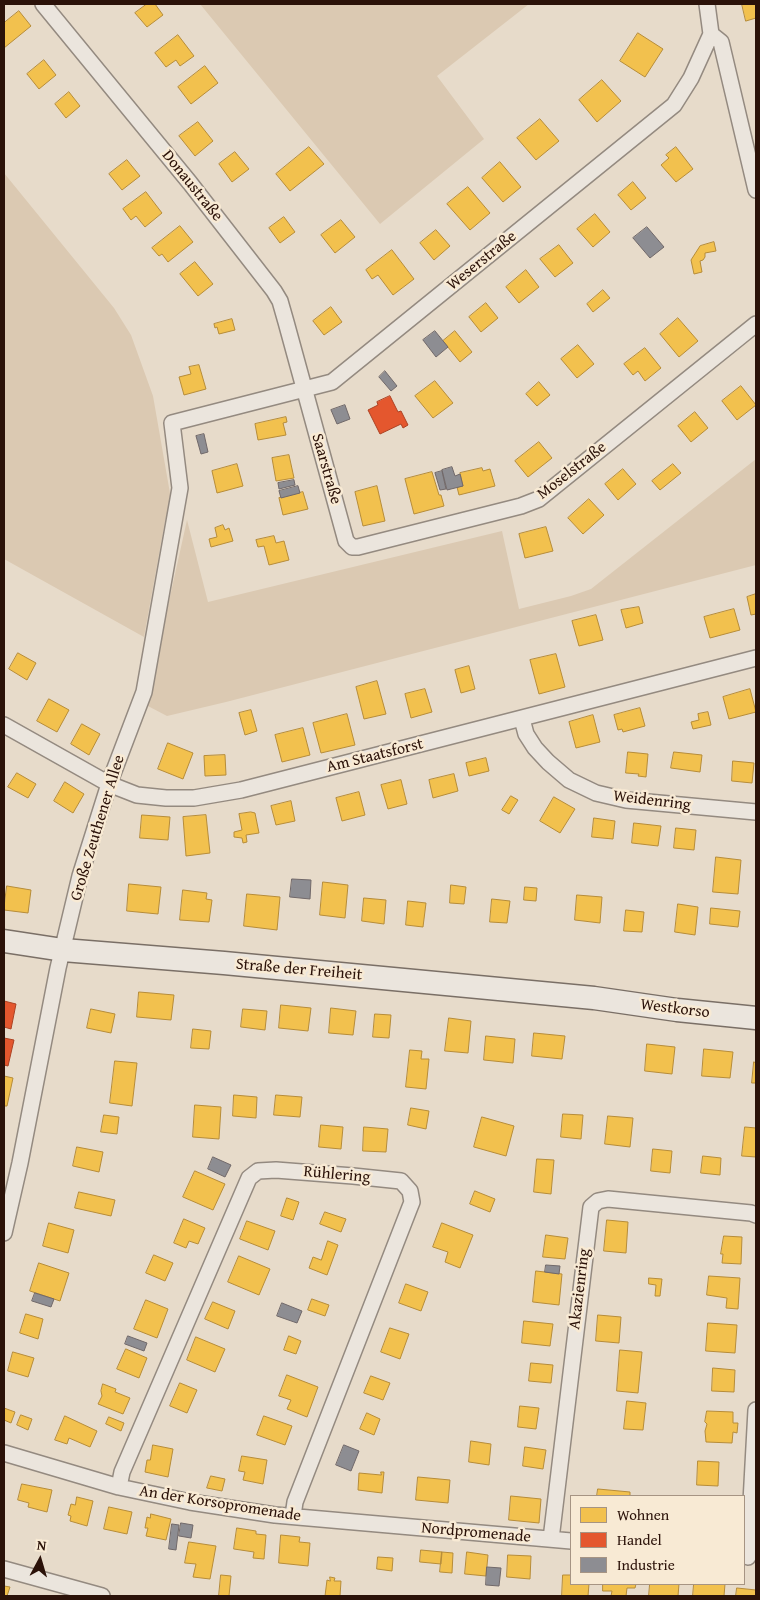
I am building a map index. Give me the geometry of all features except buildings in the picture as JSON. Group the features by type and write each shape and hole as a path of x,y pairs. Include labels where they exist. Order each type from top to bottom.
{"street":[{"name":"Donaustraße","path":"43,4 190,183 274,291 280,301 304,389"},
{"path":"707,4 711,34 721,42 756,190"},
{"name":"Weserstraße","path":"172,423 332,382 674,104 692,78 711,34"},
{"name":"Moselstraße","path":"352,547 358,548 521,506 539,498 756,324"},
{"name":"Saarstraße","path":"304,389 346,541 352,547"},
{"name":"Große Zeuthener Allee","path":"4,1232 20,1163 58,968 80,876 109,784 144,692 180,488 172,423"},
{"name":"Am Staatsforst","path":"4,725 109,784 137,795 194,798 241,790 756,658"},
{"name":"Weidenring","path":"522,719 526,734 535,748 548,762 569,780 596,793 626,800 756,812"},
{"name":"Straße der Freiheit","path":"4,941 63,950 231,963 594,998"},
{"name":"Westkorso","path":"594,998 677,1010 756,1018"},
{"name":"Rühlering","path":"119,1487 122,1472 249,1178 258,1171 276,1170 401,1181 410,1191 412,1202 295,1502 294,1516"},
{"name":"Akazienring","path":"551,1539 588,1218 591,1207 598,1201 608,1199 756,1215"},
{"path":"749,1557 756,1410"},
{"name":"An der Korsopromenade","path":"4,1453 119,1487 190,1502 294,1516 382,1524"},
{"name":"Nordpromenade","path":"382,1524 570,1541"},
{"path":"4,1569 102,1596"}],"shaded area":[{"path":"200,4 529,4 437,76 484,139 380,224"},
{"path":"4,173 114,308 131,335 153,396 171,499 165,521 144,637 4,559"},
{"path":"756,459 756,565 167,716 146,705 187,520 208,602 502,531 519,609 591,589"}]}
